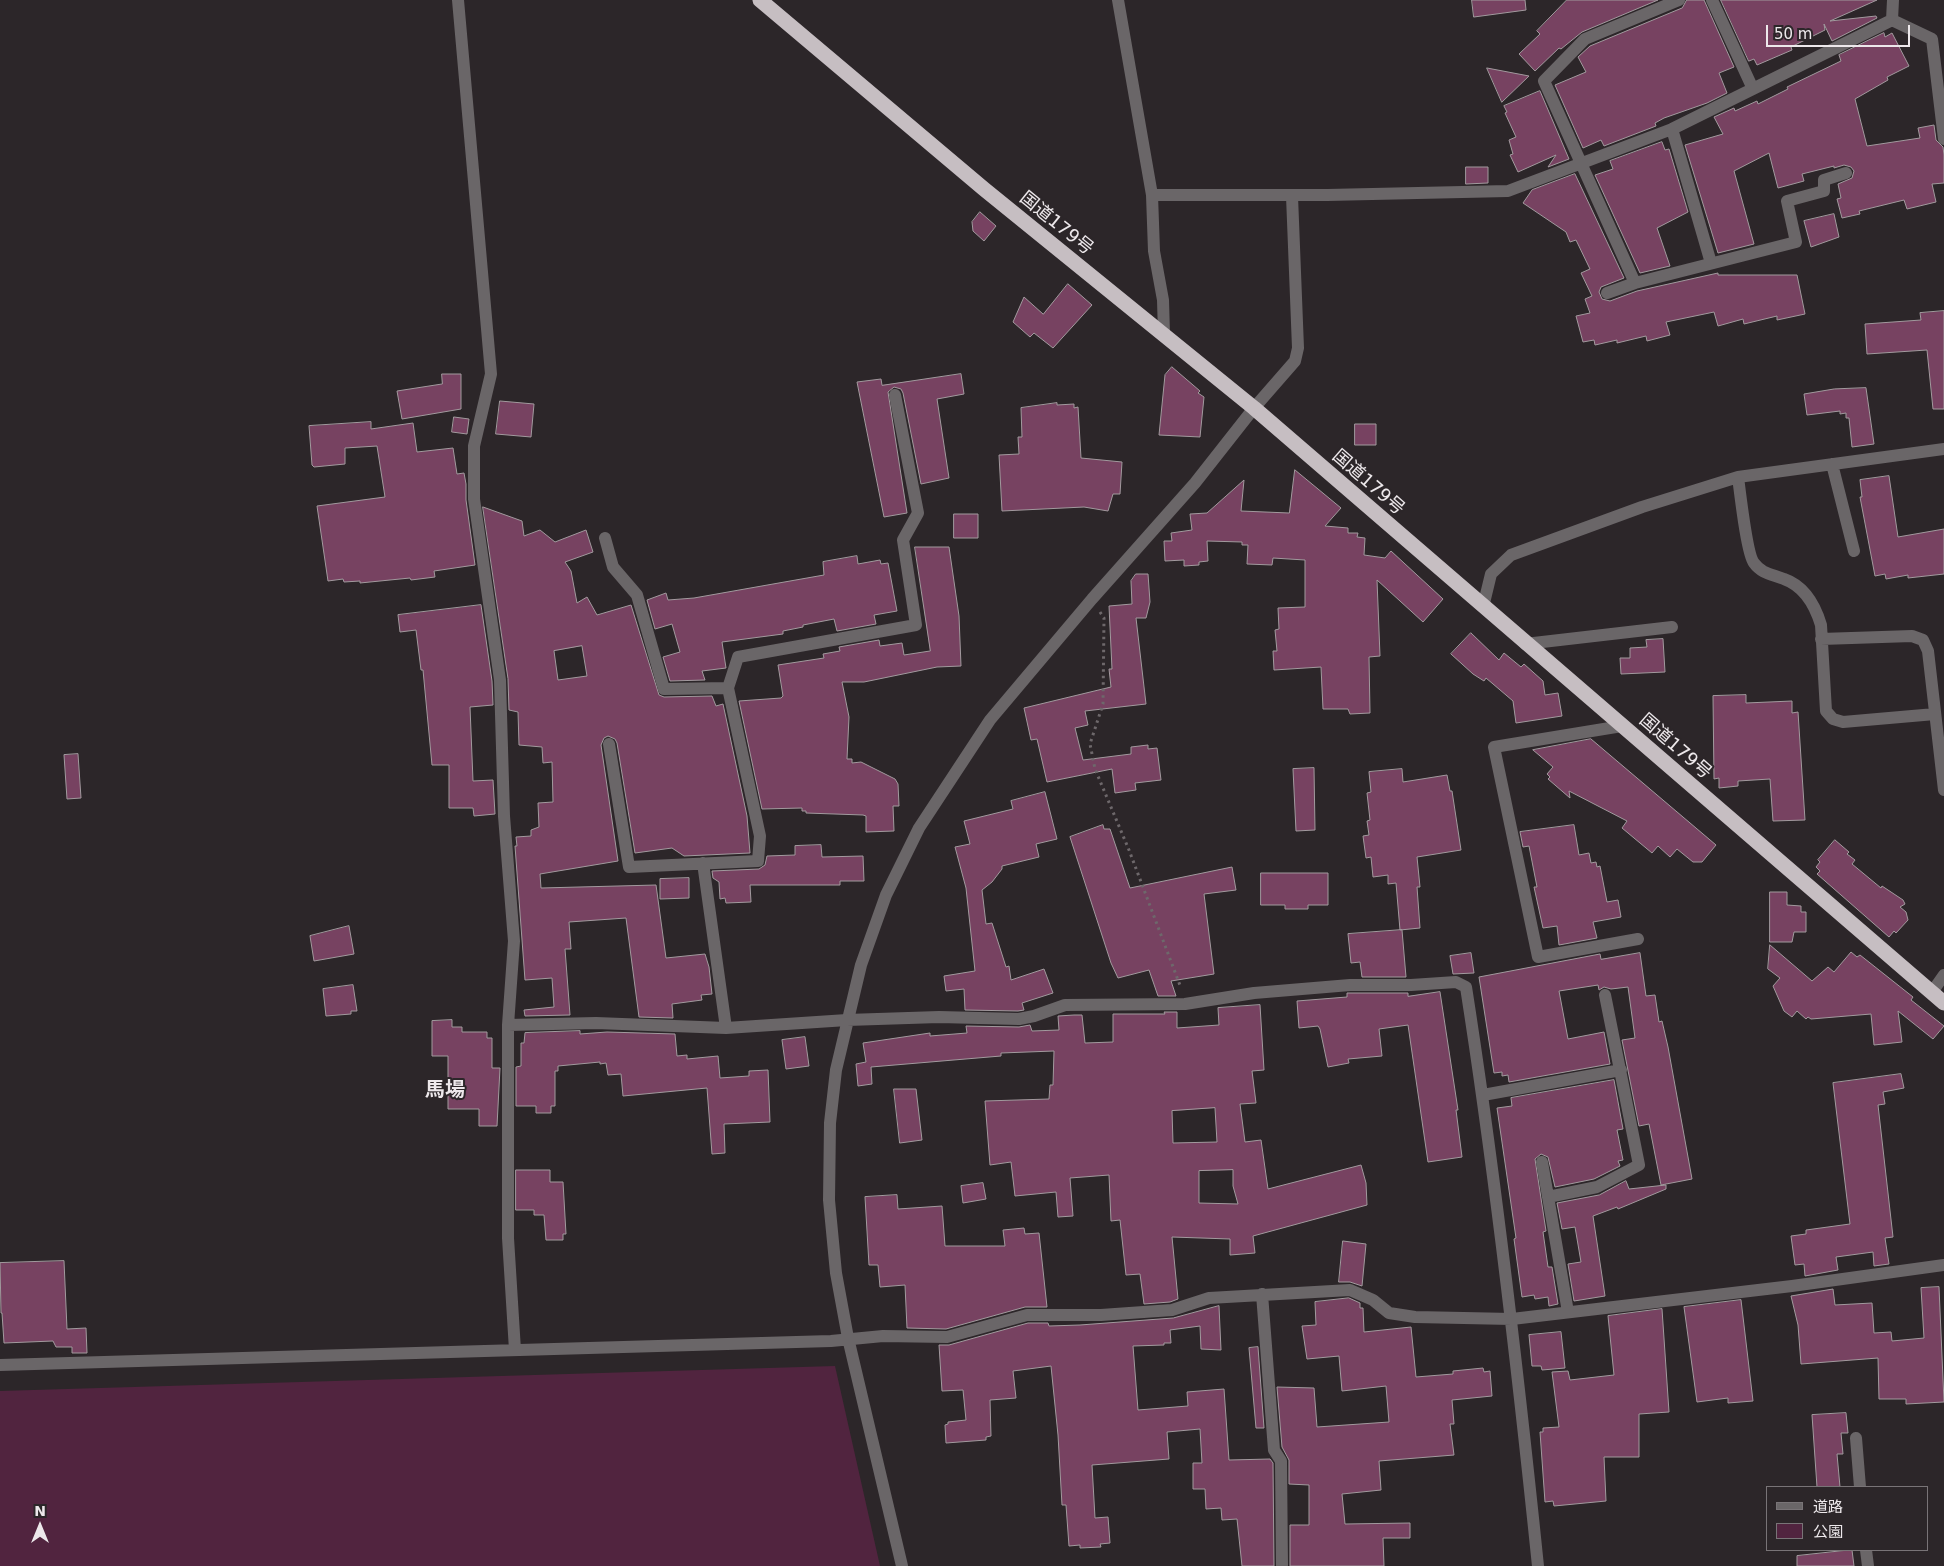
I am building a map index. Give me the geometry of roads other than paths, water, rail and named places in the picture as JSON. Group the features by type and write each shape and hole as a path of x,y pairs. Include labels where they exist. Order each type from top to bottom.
{"highway":[{"name":"国道179号","path":"760,0 984,189 1254,408 1525,644 1944,1003"}],"street":[{"path":"458,0 491,374 474,446 474,499 500,680 504,816 514,941 508,1025 508,1238 515,1350"},
{"path":"1118,0 1152,195 1154,251 1163,300 1164,334"},
{"path":"1635,283 1544,81 1585,39 1679,0"},
{"path":"1712,0 1753,89"},
{"path":"1892,20 1893,0"},
{"path":"1152,195 1292,196 1508,191 1672,129 1892,20"},
{"path":"1892,20 1932,40 1944,139"},
{"path":"1672,129 1711,263"},
{"path":"1608,293 1635,283 1796,242 1787,202 1824,191 1824,180 1846,173"},
{"path":"902,1566 848,1338 836,1273 829,1200 830,1123 836,1070 860,965 886,895 919,828 990,720 1092,599 1195,483 1254,408 1295,361 1292,196"},
{"path":"609,744 630,867 758,861 760,836 728,688 738,656 916,625 903,540 918,513 894,395"},
{"path":"1483,607 1490,574 1510,555 1642,507 1738,477 1944,449"},
{"path":"1832,464 1854,551"},
{"path":"1738,477 1752,562 1764,573 1784,578 1805,593 1817,613 1821,625 1826,711 1833,720 1843,722 1935,714"},
{"path":"605,538 613,567 637,596 664,689 728,688"},
{"path":"1525,644 1672,627"},
{"path":"1821,639 1912,636 1923,640 1928,651 1944,790"},
{"path":"1622,726 1494,747 1538,957 1638,939"},
{"path":"703,863 726,1028"},
{"path":"1932,992 1944,975"},
{"path":"508,1025 596,1023 726,1028 847,1020 939,1017 1019,1019 1078,1004 1185,1004 1254,993 1341,986 1456,982 1466,987 1483,1095 1512,1319 1538,1566"},
{"path":"1548,1197 1598,1187 1639,1165 1605,995"},
{"path":"1483,1095 1621,1070"},
{"path":"1542,1162 1568,1312"},
{"path":"0,1365 848,1338 947,1337 1026,1315 1101,1314 1172,1310 1209,1298 1350,1290 1373,1300 1389,1313 1415,1317 1512,1319 1792,1286 1944,1265"},
{"path":"1262,1294 1274,1450 1281,1460 1282,1566"},
{"path":"1856,1438 1860,1486"},
{"path":"1866,1551 1868,1566"}],"district":[{"name":"馬場","path":"445,1091"}]}
